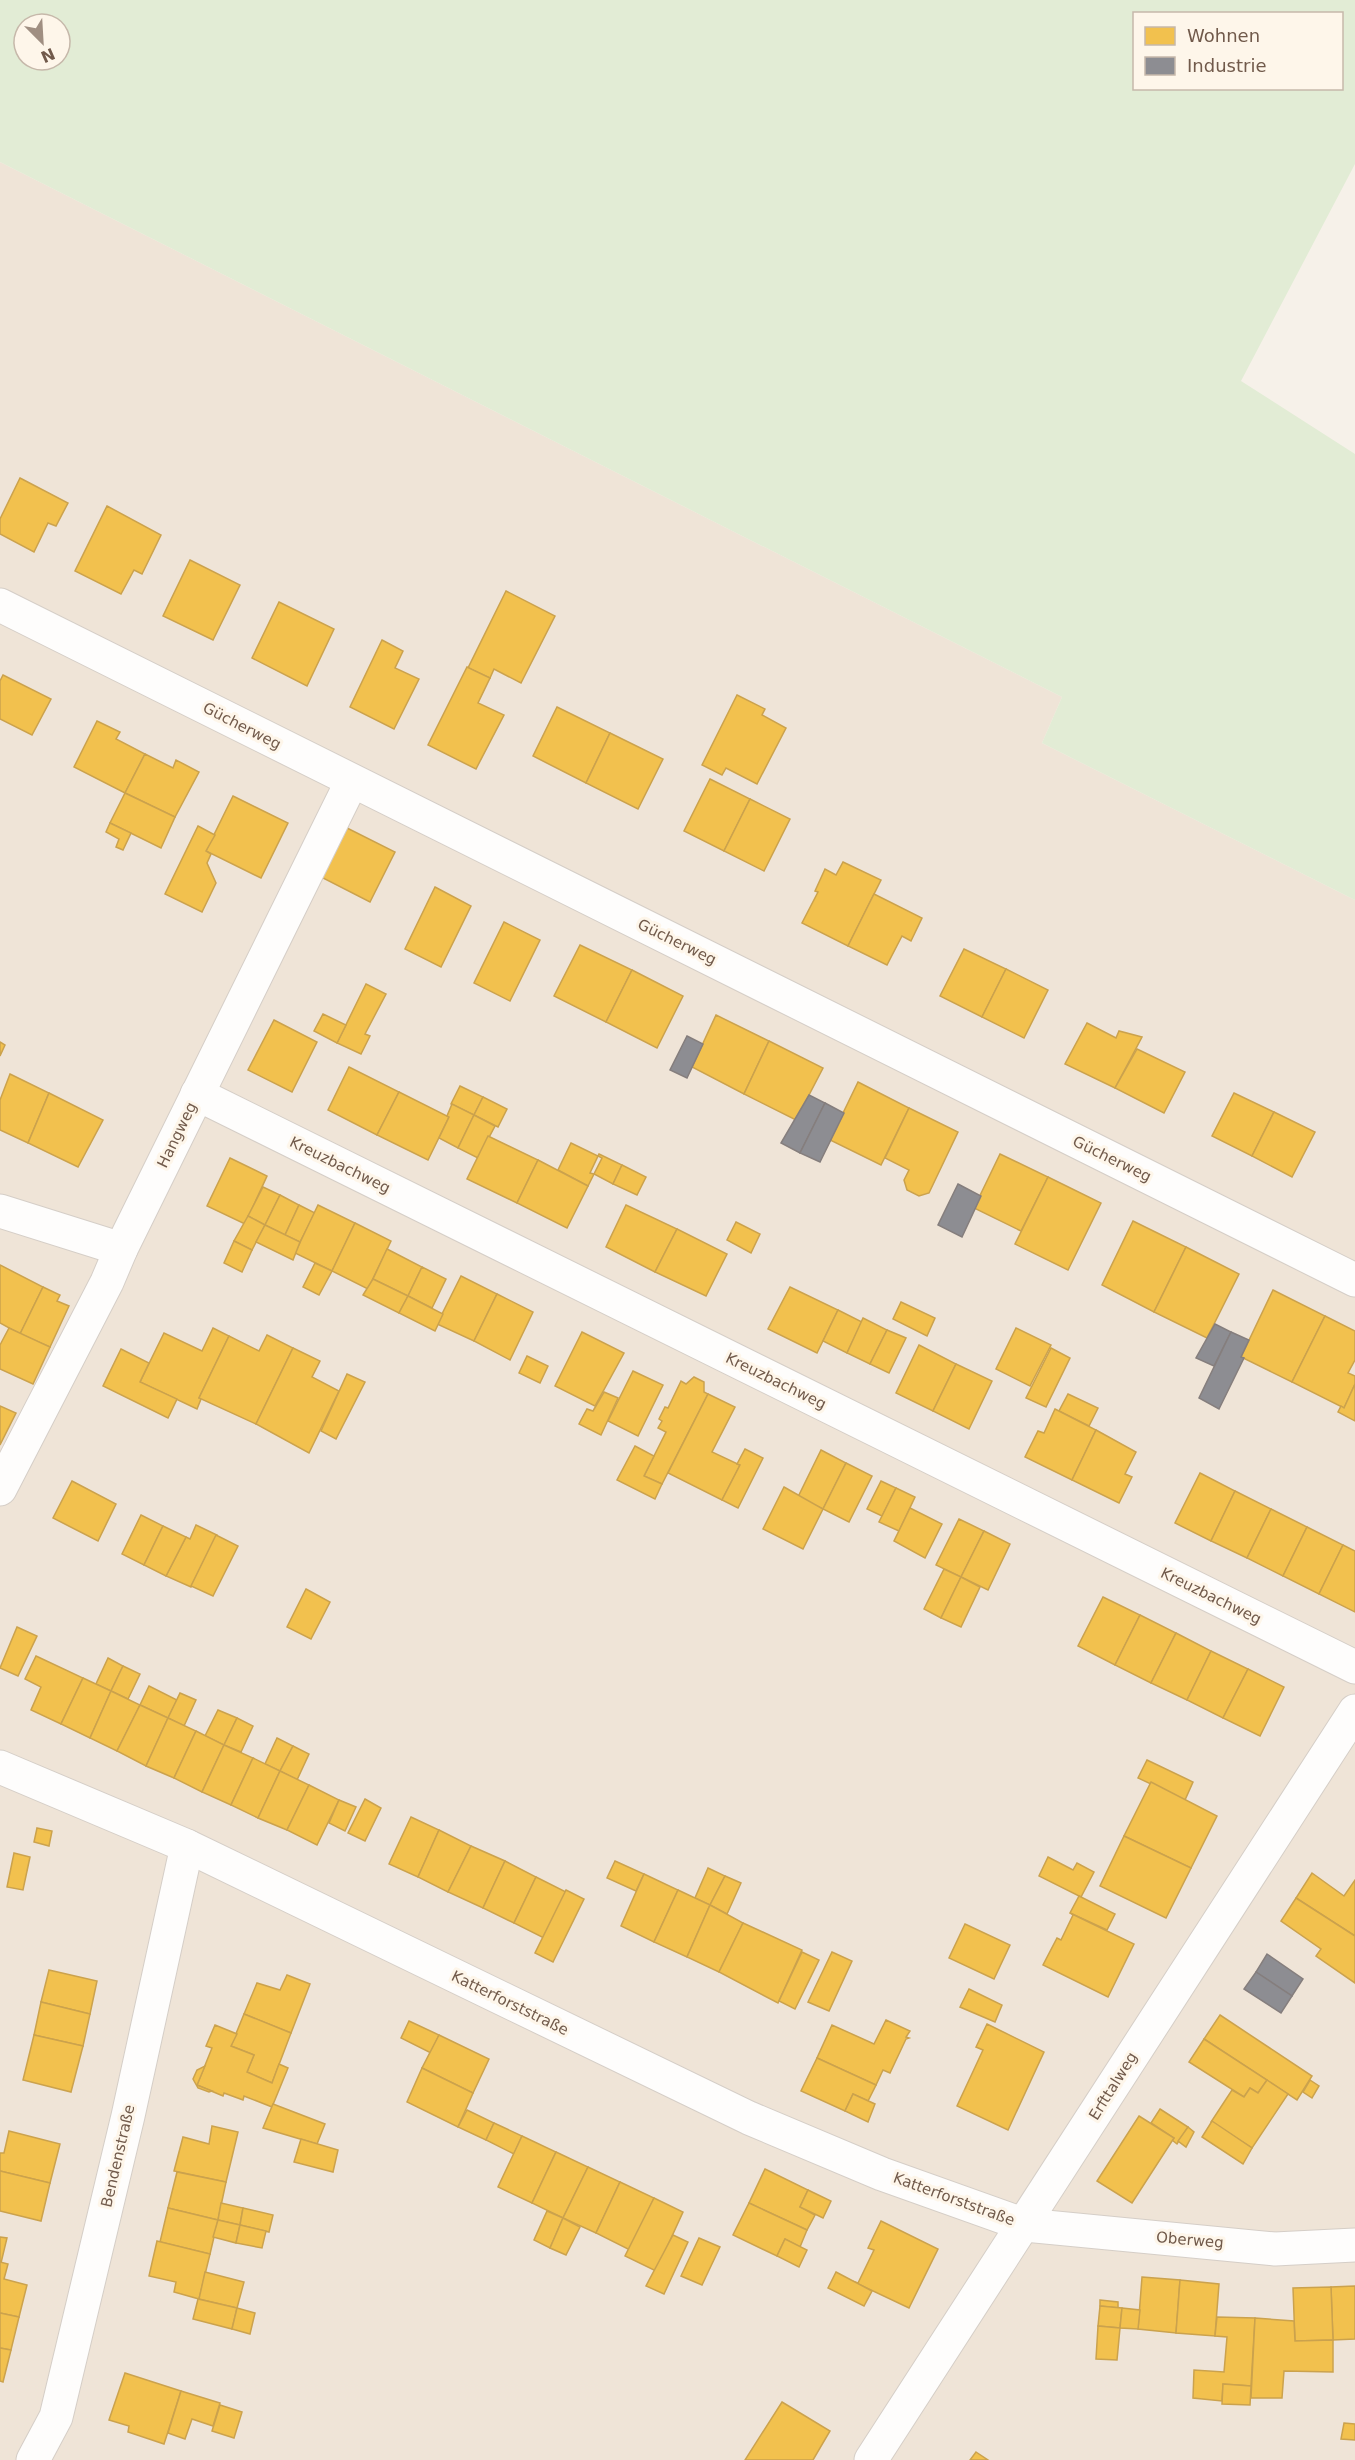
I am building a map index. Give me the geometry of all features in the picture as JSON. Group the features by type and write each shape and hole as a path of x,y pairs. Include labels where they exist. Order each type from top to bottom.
{"street":[{"name":"Gücherweg","path":"0,605 1355,1280"},
{"name":"Hangweg","path":"0,1489 107,1282 121,1249 352,781"},
{"name":"Kreuzbachweg","path":"197,1094 1355,1667"},
{"path":"0,1211 121,1249"},
{"name":"Erfttalweg","path":"871,2460 1025,2225 1171,1994 1355,1711"},
{"name":"Katterforststraße","path":"0,1767 187,1846 749,2118 882,2174 1025,2225"},
{"name":"Bendenstraße","path":"33,2460 56,2417 128,2116 187,1846"},
{"name":"Oberweg","path":"1025,2225 1275,2248 1355,2245"}],"shaded area":[{"path":"0,162 1062,697 1042,743 1355,900 1355,2460 0,2460"}],"green space":[{"path":"0,0 1355,0 1355,164 1241,381 1355,454 1355,900 1042,743 1062,697 0,162"}],"building: Wohnen":[{"path":"20,478 68,503 56,526 48,523 34,552 0,534 0,519"},
{"path":"107,506 161,535 142,574 134,570 121,594 75,571"},
{"path":"190,560 240,585 213,640 163,616"},
{"path":"506,591 555,616 521,683 494,669 490,678 468,668"},
{"path":"279,602 334,629 307,686 252,658"},
{"path":"382,640 403,651 395,668 419,679 394,729 350,707"},
{"path":"467,667 490,678 478,703 504,715 476,769 428,745"},
{"path":"3,675 51,699 32,735 0,719 0,681"},
{"path":"737,695 765,709 762,715 786,728 757,784 726,768 722,775 702,765"},
{"path":"557,707 610,733 586,783 533,756"},
{"path":"97,721 120,732 116,739 145,754 125,793 74,767"},
{"path":"610,733 663,759 638,809 586,783"},
{"path":"145,754 173,768 176,760 199,772 175,817 125,793"},
{"path":"710,779 750,799 724,851 684,831"},
{"path":"125,793 175,817 161,848 110,823"},
{"path":"233,796 288,823 261,878 206,851"},
{"path":"750,799 790,819 764,871 724,851"},
{"path":"110,823 131,833 123,850 116,847 119,839 106,832"},
{"path":"198,826 215,835 206,851 211,854 207,863 216,883 202,912 165,894"},
{"path":"347,828 395,852 370,902 321,877"},
{"path":"843,862 881,880 848,946 802,923 818,892 815,891 825,869 836,875"},
{"path":"435,887 471,906 441,967 405,949"},
{"path":"874,894 922,918 911,941 902,936 887,965 848,946"},
{"path":"504,922 540,940 510,1001 474,983"},
{"path":"580,945 632,970 606,1022 554,996"},
{"path":"964,949 1006,969 982,1017 940,996"},
{"path":"1006,969 1048,990 1024,1038 982,1017"},
{"path":"632,970 683,996 657,1048 606,1022"},
{"path":"366,984 386,994 365,1034 370,1036 361,1054 337,1043"},
{"path":"323,1014 346,1025 337,1043 314,1031"},
{"path":"716,1015 769,1041 744,1094 692,1067"},
{"path":"274,1020 317,1042 292,1092 248,1070"},
{"path":"1087,1023 1116,1038 1119,1031 1142,1037 1115,1088 1065,1064"},
{"path":"769,1041 823,1068 796,1120 744,1094"},
{"path":"0,1042 5,1045 0,1056"},
{"path":"1137,1049 1185,1072 1164,1113 1115,1088"},
{"path":"349,1067 399,1092 377,1135 328,1110"},
{"path":"10,1074 49,1093 28,1143 0,1130 0,1100"},
{"path":"858,1082 909,1108 881,1165 830,1140"},
{"path":"460,1086 483,1097 474,1115 451,1104"},
{"path":"399,1092 449,1117 428,1160 377,1135"},
{"path":"49,1093 103,1120 78,1167 28,1143"},
{"path":"1234,1093 1274,1112 1252,1156 1212,1136"},
{"path":"483,1097 507,1109 498,1127 474,1115"},
{"path":"452,1104 474,1115 458,1148 439,1138 449,1117 447,1116"},
{"path":"909,1108 958,1132 929,1193 919,1196 907,1190 904,1180 909,1170 885,1158"},
{"path":"1274,1112 1315,1132 1292,1177 1252,1156"},
{"path":"474,1115 495,1126 478,1158 458,1148"},
{"path":"488,1136 538,1160 517,1203 467,1179"},
{"path":"571,1143 598,1156 590,1173 594,1174 588,1186 558,1170"},
{"path":"599,1154 622,1165 613,1184 594,1174 602,1158 598,1156"},
{"path":"1000,1154 1048,1177 1021,1231 974,1208"},
{"path":"230,1158 267,1176 245,1224 207,1206"},
{"path":"538,1160 588,1186 567,1228 517,1203"},
{"path":"622,1165 646,1177 637,1195 613,1184"},
{"path":"1048,1177 1101,1203 1068,1270 1015,1244"},
{"path":"263,1187 280,1195 265,1225 248,1216"},
{"path":"280,1195 299,1205 285,1235 265,1225"},
{"path":"299,1205 315,1213 300,1242 285,1235"},
{"path":"318,1205 355,1223 332,1271 295,1253"},
{"path":"626,1205 677,1229 655,1272 606,1247"},
{"path":"248,1216 265,1225 252,1250 234,1241"},
{"path":"1133,1221 1186,1247 1154,1312 1102,1285"},
{"path":"736,1222 760,1234 751,1253 727,1240"},
{"path":"355,1223 391,1241 368,1289 332,1271"},
{"path":"265,1225 300,1242 293,1260 256,1242"},
{"path":"677,1229 727,1254 706,1296 655,1272"},
{"path":"234,1241 252,1250 242,1272 224,1263"},
{"path":"1186,1247 1239,1274 1207,1338 1154,1312"},
{"path":"387,1249 422,1267 408,1296 373,1279"},
{"path":"315,1263 332,1271 319,1295 303,1287"},
{"path":"0,1265 43,1287 20,1334 0,1323"},
{"path":"422,1267 446,1279 432,1308 408,1296"},
{"path":"461,1276 497,1294 474,1341 437,1324"},
{"path":"373,1279 408,1296 399,1313 363,1295"},
{"path":"43,1287 60,1295 57,1301 69,1306 50,1347 20,1334"},
{"path":"790,1287 838,1310 817,1353 768,1329"},
{"path":"1273,1290 1325,1316 1292,1382 1241,1357"},
{"path":"497,1294 533,1312 510,1360 474,1341"},
{"path":"408,1296 443,1314 435,1331 399,1313"},
{"path":"901,1302 935,1318 927,1336 893,1319"},
{"path":"838,1310 862,1322 847,1353 823,1341"},
{"path":"1325,1316 1355,1331 1355,1360 1348,1373 1355,1376 1355,1384 1344,1408 1292,1382"},
{"path":"863,1318 887,1330 870,1364 847,1353"},
{"path":"9,1328 50,1347 33,1384 0,1369 0,1345"},
{"path":"213,1328 229,1336 199,1398 201,1399 197,1409 140,1382 164,1333 202,1351"},
{"path":"1016,1328 1051,1345 1030,1386 996,1369"},
{"path":"887,1330 906,1338 889,1373 870,1364"},
{"path":"582,1332 624,1353 595,1406 555,1386"},
{"path":"267,1335 293,1348 256,1424 199,1398 229,1336 259,1351"},
{"path":"919,1345 956,1364 933,1411 896,1393"},
{"path":"293,1348 320,1361 312,1377 339,1391 309,1453 256,1424"},
{"path":"1051,1348 1070,1358 1046,1407 1026,1398"},
{"path":"121,1349 149,1363 140,1382 177,1399 168,1418 103,1386"},
{"path":"527,1356 548,1366 540,1383 519,1373"},
{"path":"956,1364 992,1381 969,1429 933,1411"},
{"path":"633,1371 663,1385 638,1436 608,1421"},
{"path":"347,1374 365,1382 336,1439 321,1431"},
{"path":"694,1377 704,1382 704,1392 708,1394 662,1484 644,1476 666,1432 658,1428 662,1421 659,1419 665,1407 668,1408 681,1381 686,1384"},
{"path":"1355,1384 1355,1421 1338,1412 1341,1406 1344,1408"},
{"path":"604,1392 618,1398 601,1435 579,1424 587,1409 593,1411"},
{"path":"708,1394 735,1407 712,1452 740,1465 722,1500 668,1473"},
{"path":"1068,1394 1098,1408 1089,1426 1059,1411"},
{"path":"0,1406 16,1413 0,1445"},
{"path":"1055,1409 1096,1430 1072,1480 1025,1457 1038,1431 1044,1433"},
{"path":"1096,1430 1136,1452 1125,1474 1132,1477 1119,1503 1072,1480"},
{"path":"635,1446 654,1456 644,1476 662,1484 655,1499 617,1480"},
{"path":"745,1449 763,1458 738,1508 722,1500 740,1465 737,1464"},
{"path":"821,1450 846,1463 823,1509 798,1497"},
{"path":"846,1463 872,1476 849,1522 823,1509"},
{"path":"1200,1473 1235,1491 1211,1541 1175,1523"},
{"path":"72,1481 116,1504 98,1541 53,1518"},
{"path":"881,1481 896,1488 882,1516 867,1509"},
{"path":"784,1487 823,1509 803,1549 763,1529"},
{"path":"896,1488 915,1497 899,1531 879,1522"},
{"path":"1235,1491 1271,1509 1247,1558 1211,1541"},
{"path":"910,1508 942,1524 925,1558 894,1541"},
{"path":"1271,1509 1307,1527 1283,1576 1247,1558"},
{"path":"141,1515 163,1526 144,1565 122,1554"},
{"path":"959,1519 984,1531 961,1577 936,1565"},
{"path":"196,1525 217,1535 191,1587 166,1576 186,1537 190,1539"},
{"path":"163,1526 186,1537 166,1576 144,1565"},
{"path":"1307,1527 1343,1545 1319,1594 1283,1576"},
{"path":"984,1531 1010,1544 988,1590 961,1577"},
{"path":"216,1535 238,1546 213,1596 191,1586"},
{"path":"1343,1545 1355,1551 1355,1612 1319,1594"},
{"path":"944,1569 961,1577 941,1618 924,1609"},
{"path":"961,1577 980,1587 961,1627 941,1618"},
{"path":"306,1589 330,1602 311,1639 287,1627"},
{"path":"1103,1597 1140,1615 1115,1665 1078,1646"},
{"path":"1140,1615 1176,1633 1151,1683 1115,1665"},
{"path":"17,1627 37,1636 18,1676 0,1668"},
{"path":"1176,1633 1211,1651 1187,1700 1151,1683"},
{"path":"1211,1651 1248,1669 1223,1718 1187,1700"},
{"path":"36,1656 83,1678 61,1724 31,1710 41,1687 25,1679"},
{"path":"108,1658 123,1666 111,1691 96,1684"},
{"path":"123,1666 140,1674 128,1699 111,1691"},
{"path":"1248,1669 1284,1687 1260,1736 1223,1718"},
{"path":"83,1678 111,1691 90,1738 61,1724"},
{"path":"149,1686 177,1700 168,1718 140,1705"},
{"path":"111,1691 140,1705 117,1751 90,1738"},
{"path":"180,1693 196,1700 184,1726 168,1718"},
{"path":"140,1705 168,1718 146,1766 117,1751"},
{"path":"218,1710 237,1718 224,1745 205,1736"},
{"path":"168,1718 196,1731 174,1778 146,1766"},
{"path":"237,1718 253,1726 241,1752 224,1745"},
{"path":"196,1731 224,1745 202,1792 174,1778"},
{"path":"277,1738 293,1746 280,1771 265,1764"},
{"path":"224,1745 253,1758 231,1805 202,1792"},
{"path":"293,1746 309,1754 297,1780 280,1771"},
{"path":"253,1758 280,1771 258,1818 231,1805"},
{"path":"1147,1760 1193,1782 1185,1800 1138,1778"},
{"path":"280,1771 309,1785 287,1830 258,1818"},
{"path":"1151,1782 1217,1816 1191,1868 1124,1836"},
{"path":"309,1785 339,1800 317,1845 287,1830"},
{"path":"365,1799 381,1808 365,1841 348,1833"},
{"path":"339,1800 356,1807 345,1831 329,1823"},
{"path":"411,1817 439,1830 418,1877 389,1864"},
{"path":"37,1828 52,1831 49,1846 34,1842"},
{"path":"439,1830 471,1846 448,1892 418,1877"},
{"path":"1124,1836 1191,1868 1166,1918 1100,1886"},
{"path":"471,1846 505,1861 483,1908 448,1892"},
{"path":"14,1853 30,1857 23,1890 7,1887"},
{"path":"1048,1857 1073,1870 1077,1863 1094,1872 1081,1897 1039,1876"},
{"path":"505,1861 536,1877 514,1923 483,1908"},
{"path":"615,1861 644,1874 636,1891 607,1878"},
{"path":"708,1868 725,1876 710,1905 695,1898"},
{"path":"1312,1873 1344,1896 1355,1880 1355,1936 1296,1898"},
{"path":"644,1874 678,1890 654,1942 621,1926"},
{"path":"725,1876 741,1883 727,1914 710,1905"},
{"path":"536,1877 566,1892 544,1938 514,1923"},
{"path":"566,1890 584,1899 553,1962 535,1953"},
{"path":"678,1890 710,1905 687,1957 654,1942"},
{"path":"1079,1896 1115,1914 1107,1930 1070,1913"},
{"path":"1296,1898 1355,1936 1355,1983 1316,1956 1321,1949 1281,1921"},
{"path":"710,1905 743,1923 719,1972 687,1957"},
{"path":"1070,1913 1134,1944 1108,1997 1043,1965 1057,1938 1061,1940 1073,1915"},
{"path":"743,1923 802,1950 778,2003 719,1972"},
{"path":"965,1924 1010,1945 994,1979 949,1958"},
{"path":"802,1952 819,1960 795,2009 779,2001"},
{"path":"832,1952 852,1961 829,2011 808,2002"},
{"path":"49,1970 97,1981 90,2014 41,2002"},
{"path":"287,1975 310,1984 291,2033 244,2014 257,1983 280,1990"},
{"path":"969,1989 1002,2005 995,2022 960,2007"},
{"path":"41,2002 90,2014 83,2046 34,2035"},
{"path":"244,2014 291,2033 272,2083 247,2072 254,2055 231,2046"},
{"path":"1220,2015 1312,2076 1297,2100 1204,2039"},
{"path":"886,2020 910,2031 906,2037 909,2038 906,2039 890,2073 883,2070 876,2085 817,2058 832,2025 874,2044"},
{"path":"409,2021 439,2035 431,2053 401,2038"},
{"path":"987,2024 1044,2052 1008,2130 957,2106 983,2050 976,2047"},
{"path":"215,2025 237,2034 231,2046 254,2055 247,2072 272,2083 279,2064 288,2068 272,2107 244,2096 243,2100 224,2093 223,2096 197,2085 212,2048 206,2046"},
{"path":"34,2035 83,2046 71,2092 23,2080"},
{"path":"439,2035 489,2059 473,2093 422,2068"},
{"path":"1204,2039 1267,2080 1258,2093 1250,2088 1244,2097 1189,2062"},
{"path":"817,2058 876,2085 868,2101 853,2094 845,2111 801,2091"},
{"path":"205,2066 197,2085 212,2091 209,2092 198,2088 193,2079 197,2070"},
{"path":"422,2068 473,2093 458,2127 407,2102"},
{"path":"1267,2080 1288,2094 1252,2148 1211,2122 1232,2090 1244,2097 1250,2088 1258,2093"},
{"path":"1310,2080 1319,2086 1312,2098 1303,2092"},
{"path":"853,2094 875,2104 868,2122 845,2111"},
{"path":"273,2104 325,2124 317,2144 263,2128"},
{"path":"1160,2109 1188,2127 1177,2144 1172,2140 1174,2138 1151,2123"},
{"path":"467,2110 494,2123 486,2140 458,2127"},
{"path":"1139,2116 1174,2138 1132,2203 1097,2181"},
{"path":"1212,2121 1252,2148 1243,2164 1202,2137"},
{"path":"494,2123 522,2136 514,2154 486,2140"},
{"path":"212,2126 238,2132 226,2182 174,2171 183,2137 209,2144"},
{"path":"1188,2127 1194,2132 1186,2147 1178,2141"},
{"path":"9,2131 60,2144 50,2183 0,2171 0,2153 4,2153"},
{"path":"522,2136 556,2152 532,2203 498,2187"},
{"path":"301,2139 338,2150 333,2172 294,2162"},
{"path":"556,2152 588,2167 563,2218 532,2203"},
{"path":"588,2167 620,2182 596,2233 563,2218"},
{"path":"765,2169 808,2190 800,2207 815,2215 807,2230 749,2203"},
{"path":"0,2171 50,2183 41,2221 0,2211"},
{"path":"177,2172 226,2182 218,2220 168,2208"},
{"path":"620,2182 654,2198 630,2250 596,2233"},
{"path":"808,2190 831,2201 823,2218 800,2207"},
{"path":"654,2198 683,2212 656,2271 625,2256"},
{"path":"221,2203 243,2208 240,2225 218,2220"},
{"path":"749,2203 807,2230 800,2247 785,2239 777,2256 733,2235"},
{"path":"168,2208 218,2220 210,2254 160,2242"},
{"path":"243,2208 273,2215 269,2232 240,2225"},
{"path":"547,2211 563,2218 550,2248 534,2240"},
{"path":"563,2218 580,2227 566,2255 550,2248"},
{"path":"218,2220 240,2225 236,2243 213,2237"},
{"path":"881,2221 938,2249 909,2308 852,2281 858,2283 874,2250 868,2248"},
{"path":"240,2225 266,2231 262,2248 236,2243"},
{"path":"673,2235 688,2242 664,2294 646,2286"},
{"path":"0,2237 7,2238 1,2263 0,2262"},
{"path":"699,2238 720,2247 702,2285 681,2276"},
{"path":"785,2239 807,2250 799,2267 777,2256"},
{"path":"157,2241 210,2254 199,2299 174,2292 176,2282 149,2276"},
{"path":"0,2262 8,2264 4,2279 27,2285 19,2317 0,2313"},
{"path":"205,2272 244,2282 237,2308 199,2299"},
{"path":"836,2272 872,2291 864,2306 828,2288"},
{"path":"1142,2277 1180,2280 1176,2333 1138,2329"},
{"path":"1180,2280 1219,2284 1215,2336 1176,2333"},
{"path":"1355,2286 1355,2339 1333,2340 1331,2287"},
{"path":"1331,2287 1333,2340 1295,2341 1293,2288"},
{"path":"198,2299 237,2308 232,2329 193,2319"},
{"path":"1100,2300 1118,2302 1118,2308 1100,2306"},
{"path":"1100,2306 1122,2308 1120,2328 1098,2326"},
{"path":"237,2308 255,2313 250,2334 232,2329"},
{"path":"1122,2308 1140,2310 1138,2329 1120,2328"},
{"path":"0,2313 19,2317 11,2350 0,2348"},
{"path":"1217,2317 1255,2318 1251,2386 1223,2384 1222,2401 1193,2398 1194,2370 1224,2372 1227,2337 1215,2336"},
{"path":"1255,2318 1294,2321 1295,2341 1333,2340 1333,2372 1284,2371 1282,2398 1251,2398"},
{"path":"1098,2326 1120,2328 1117,2360 1096,2359"},
{"path":"0,2348 11,2350 3,2382 0,2381"},
{"path":"125,2373 181,2391 164,2444 128,2432 129,2426 109,2420"},
{"path":"1223,2384 1251,2386 1250,2405 1222,2404"},
{"path":"181,2391 220,2403 213,2426 192,2419 185,2439 168,2433"},
{"path":"782,2402 830,2431 813,2460 745,2460"},
{"path":"220,2405 242,2412 234,2438 212,2431"},
{"path":"1344,2423 1355,2424 1355,2440 1341,2439"},
{"path":"976,2452 988,2460 970,2460"}],"building: Industrie":[{"path":"687,1036 703,1044 687,1078 670,1070"},
{"path":"809,1095 825,1103 800,1153 781,1143"},
{"path":"825,1103 844,1113 820,1162 800,1153"},
{"path":"958,1184 981,1196 962,1237 938,1225"},
{"path":"1215,1324 1231,1332 1214,1366 1196,1358"},
{"path":"1231,1332 1249,1340 1241,1357 1244,1358 1219,1409 1199,1398"},
{"path":"1267,1954 1303,1979 1292,1996 1256,1972"},
{"path":"1256,1972 1292,1996 1281,2013 1244,1989"}]}
